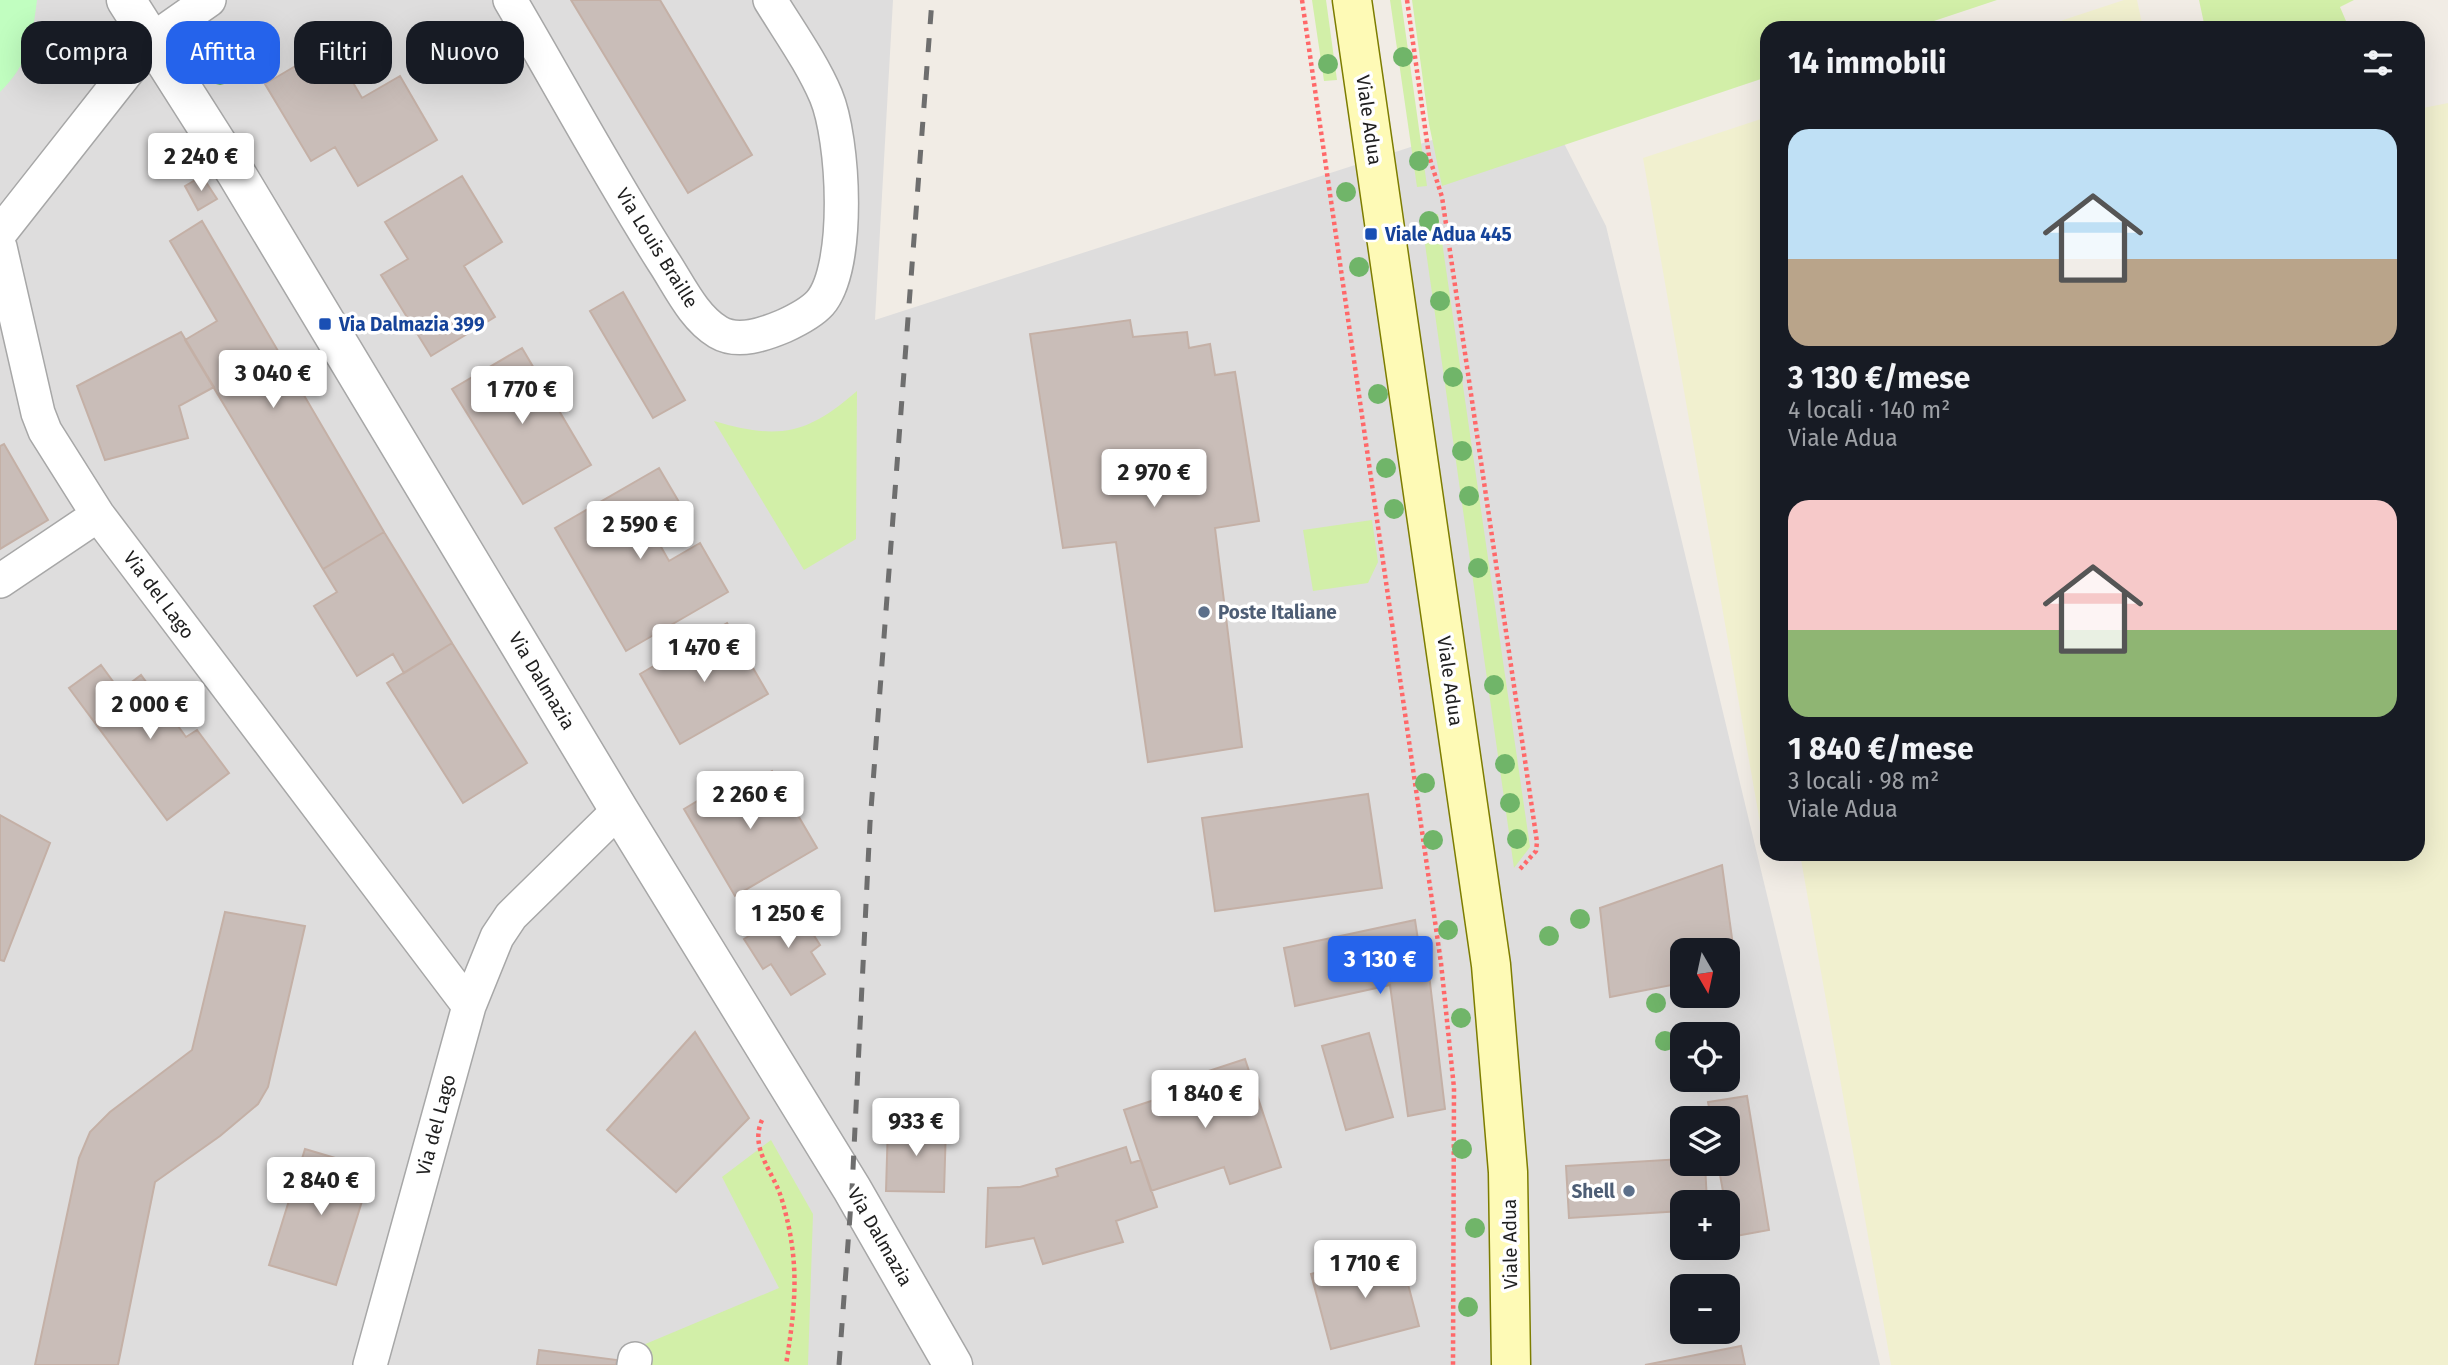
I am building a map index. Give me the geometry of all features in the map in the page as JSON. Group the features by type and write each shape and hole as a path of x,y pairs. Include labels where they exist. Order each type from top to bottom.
{"main road":[{"name":"Viale Adua","path":"1352,0 1493,977 1508,1172 1511,1365"}],"street":[{"name":"Via Dalmazia","path":"126,0 140,21"},
{"path":"152,40 209,0"},
{"name":"Via Louis Braille","path":"510,0 642,228 694,310 707,325 721,334 738,337 771,331 810,312 828,290 837,264 841,173 836,128 818,80 770,0"},
{"name":"Via Dalmazia","path":"152,40 236,173 619,810 852,1189 953,1365"},
{"path":"0,233 117,84"},
{"name":"Via del Lago","path":"0,247 38,413 45,431 98,514 469,1006"},
{"path":"0,581 98,514"},
{"name":"Via del Lago","path":"370,1365 469,1006 497,937 511,916 619,810"}],"path":[{"path":"1302,0 1441,963 1454,1088 1453,1365"},
{"path":"1407,0 1429,156 1442,197 1538,842 1536,851 1514,875"},
{"path":"786,1365 796,1293 794,1260 781,1197 758,1147 756,1134 763,1118 790,1088"}],"shaded area":[{"path":"0,0 893,0 875,320 1544,104 1606,226 1880,1365 0,1365"}],"green space":[{"path":"0,0 37,0 34,21 21,21 21,64 0,92"},
{"path":"1312,0 1326,0 1337,80 1324,81"},
{"path":"1390,0 1401,0 1427,186 1417,187"},
{"path":"1412,0 1997,0 1934,21 1760,21 1760,79 1442,186 1429,124"},
{"path":"2124,0 2137,0 2142,21 2060,21"},
{"path":"2199,0 2354,0 2340,7 2346,21 2204,21"},
{"path":"2448,103 2448,1365 1891,1365 1801,861 2425,861 2425,108"},
{"path":"1760,119 1760,823 1643,158"},
{"path":"1438,214 1530,847 1514,868 1421,216"},
{"path":"857,391 856,539 804,570 714,421 756,431 791,430 823,417"},
{"path":"1372,520 1378,562 1368,583 1313,591 1303,530"},
{"path":"771,1140 813,1214 808,1365 640,1365 643,1345 779,1288 722,1177"}],"building":[{"path":"571,0 660,0 752,155 688,193"},
{"path":"294,67 294,84 354,84 362,98 386,84 392,84 392,81 400,76 437,140 358,186 335,147 311,161 265,84 280,84 280,75"},
{"path":"202,176 217,199 198,210 185,186"},
{"path":"462,176 502,242 464,266 495,317 431,356 381,275 408,259 385,222"},
{"path":"202,221 384,532 323,569 185,340 217,321 170,241"},
{"path":"623,292 685,400 653,418 590,311"},
{"path":"1130,320 1133,337 1187,332 1189,348 1210,344 1215,375 1235,372 1259,521 1215,528 1242,747 1148,762 1116,542 1063,548 1030,334"},
{"path":"181,332 214,387 179,406 188,438 105,460 77,386"},
{"path":"522,348 591,465 523,504 452,389"},
{"path":"4,444 48,520 0,549 0,446"},
{"path":"659,468 689,519 656,538 669,561 700,543 728,592 626,651 555,528"},
{"path":"384,532 452,643 404,673 393,654 357,676 314,606 337,592 323,569"},
{"path":"727,623 768,694 680,744 640,674"},
{"path":"452,643 527,763 463,803 387,683"},
{"path":"101,665 120,691 141,675 186,737 197,730 229,773 167,820 69,688"},
{"path":"772,771 817,848 735,896 684,809 734,779 740,790"},
{"path":"1368,794 1382,888 1215,911 1202,818"},
{"path":"0,815 50,843 4,961 0,960"},
{"path":"1722,865 1732,938 1670,938 1670,985 1610,997 1600,908"},
{"path":"796,907 820,945 811,952 825,974 791,995 771,964 763,969 744,939"},
{"path":"225,912 305,926 268,1087 258,1104 220,1136 155,1182 118,1365 35,1365 79,1158 90,1132 110,1112 192,1050"},
{"path":"1415,920 1422,967 1428,966 1445,1109 1408,1116 1390,985 1295,1006 1284,948"},
{"path":"695,1032 749,1118 676,1192 607,1130"},
{"path":"1369,1033 1393,1117 1346,1130 1322,1046"},
{"path":"1245,1059 1281,1167 1230,1184 1224,1167 1151,1191 1124,1110 1197,1086 1193,1076"},
{"path":"1747,1096 1769,1230 1740,1235 1740,1190 1723,1190 1720,1176 1740,1176 1740,1106 1709,1106 1708,1102"},
{"path":"888,1124 946,1126 944,1192 886,1191"},
{"path":"1126,1147 1131,1163 1141,1160 1157,1207 1116,1221 1123,1242 1043,1264 1034,1238 986,1247 988,1188 1020,1187 1058,1176 1056,1169"},
{"path":"305,1149 372,1169 336,1285 269,1265"},
{"path":"1670,1160 1670,1176 1706,1176 1706,1190 1670,1190 1670,1212 1569,1218 1566,1166"},
{"path":"1399,1250 1419,1326 1331,1349 1311,1274"},
{"path":"1741,1346 1745,1365 1645,1365"},
{"path":"539,1350 617,1360 616,1365 537,1365"}],"railway":[{"path":"839,1365 852,1189 870,823 932,0"}],"place":[{"name":"Viale Adua 445","path":"1371,234"},
{"name":"Via Dalmazia 399","path":"325,324"},
{"name":"Poste Italiane","path":"1204,612"},
{"name":"Shell","path":"1629,1191"}]}
